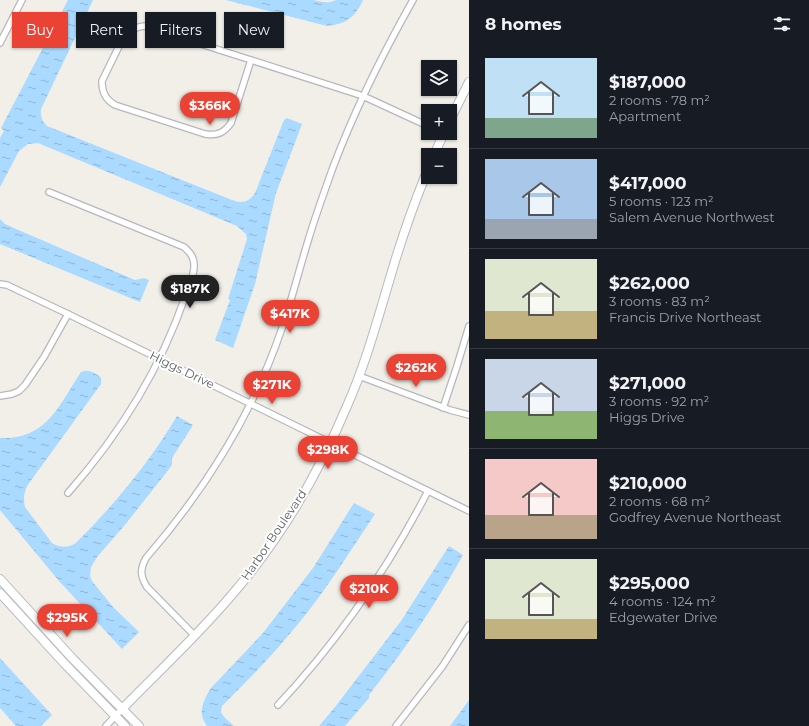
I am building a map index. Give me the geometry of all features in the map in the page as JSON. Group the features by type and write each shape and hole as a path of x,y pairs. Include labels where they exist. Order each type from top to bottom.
{"street":[{"path":"0,44 22,0"},
{"path":"195,636 147,586 143,580 141,572 142,565 204,484 223,455 251,404 270,361 282,328 320,204 344,139 385,50 413,0"},
{"path":"251,60 231,123 227,129 220,134 205,134 115,105 104,95 102,88 102,81 124,36 136,27 144,26 251,60 363,96 421,123"},
{"path":"457,109 466,94 469,82"},
{"name":"Harbor Boulevard","path":"106,726 195,636 231,596 263,554 300,500 331,443 360,376 404,233 422,184"},
{"path":"49,192 184,247 190,252 194,259 195,267 181,309 160,359 114,436 96,460 68,492"},
{"name":"Higgs Drive","path":"0,284 7,285 68,314 469,511"},
{"path":"0,396 12,394 25,385 44,357 68,314"},
{"path":"443,408 469,328"},
{"path":"360,376 443,408 469,415"},
{"path":"278,705 322,656 367,596 400,544 428,491"},
{"path":"0,579 73,659 139,726"},
{"path":"0,593 33,631 126,726"},
{"path":"396,726 442,666 469,625"}],"water":[{"path":"68,0 93,0 87,12 76,12 76,36 41,109 42,118 47,126 232,200 242,202 248,200 255,193 284,120 287,118 302,124 276,193 255,284 233,348 215,340 230,300 228,299 247,239 246,234 237,226 38,143 28,144 19,151 0,187 0,138 4,131 1,128 43,48 68,48 68,12 62,12"},
{"path":"226,0 313,0 328,2 336,0 363,0 357,11 350,19 327,26 284,15 284,12 273,12"},
{"path":"0,219 5,224 16,229 135,280 144,278 149,280 140,302 0,244"},
{"path":"84,371 98,375 101,378 101,384 27,486 25,494 25,507 55,545 64,547 73,545 90,529 143,467 177,416 193,425 172,458 172,465 124,526 97,557 91,567 90,576 92,581 113,607 139,632 122,649 59,581 0,510 0,438 16,437 29,433 40,427 58,408 81,372"},
{"path":"354,503 375,514 331,581 301,621 263,665 222,706 221,712 224,717 234,726 207,726 202,717 202,708 210,689 263,633 313,568"},
{"path":"449,546 463,555 431,609 395,661 369,695 369,698 345,726 319,726 401,621"},
{"path":"0,658 52,715 41,726 16,726 0,708"},
{"path":"469,700 469,726 450,726"}]}
